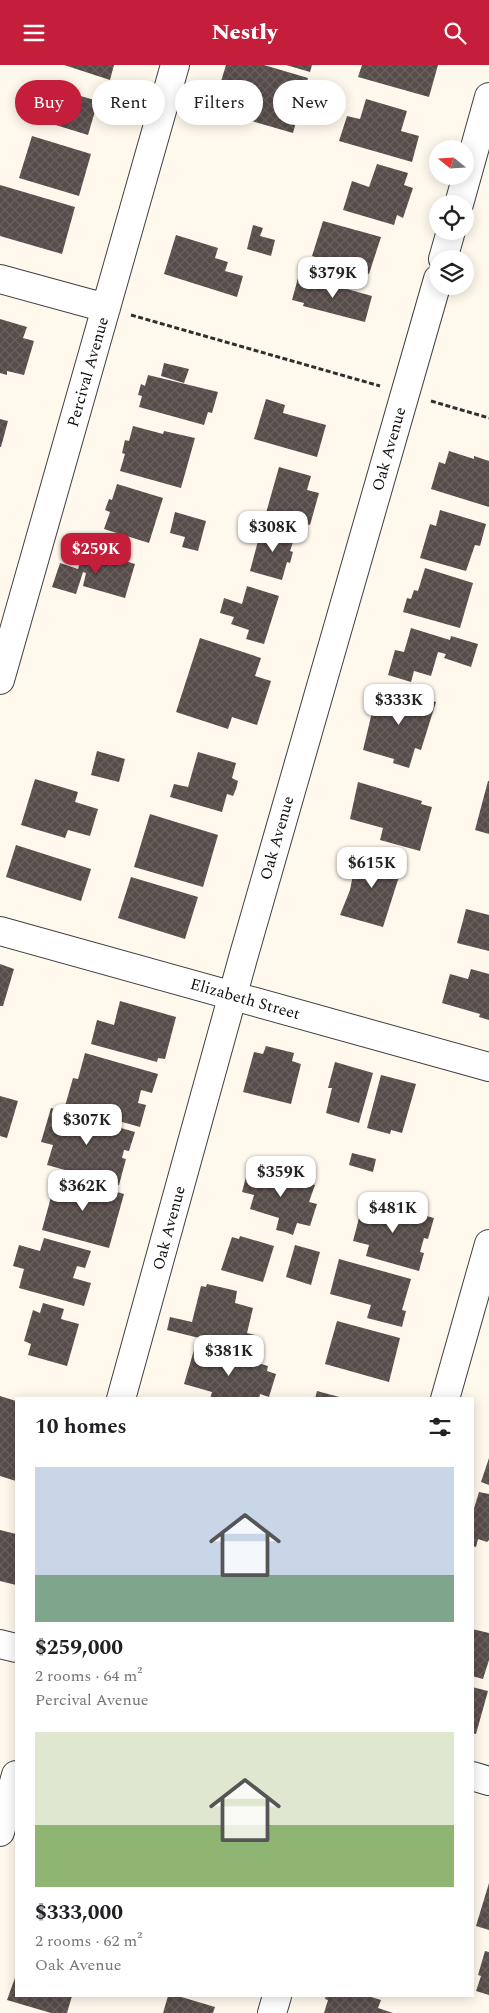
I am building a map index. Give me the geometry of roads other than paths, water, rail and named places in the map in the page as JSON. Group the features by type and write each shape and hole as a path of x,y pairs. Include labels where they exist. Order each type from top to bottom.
{"street":[{"name":"Percival Avenue","path":"0,680 175,65"},
{"path":"462,195 489,97"},
{"path":"0,279 106,308"},
{"name":"Oak Avenue","path":"122,1397 233,996 433,295"},
{"name":"Elizabeth Street","path":"0,931 489,1067"},
{"path":"446,1397 489,1244"},
{"path":"0,1644 15,1648"},
{"path":"474,1777 489,1781"},
{"path":"0,1832 15,1779"},
{"path":"272,2013 277,1997"}]}
